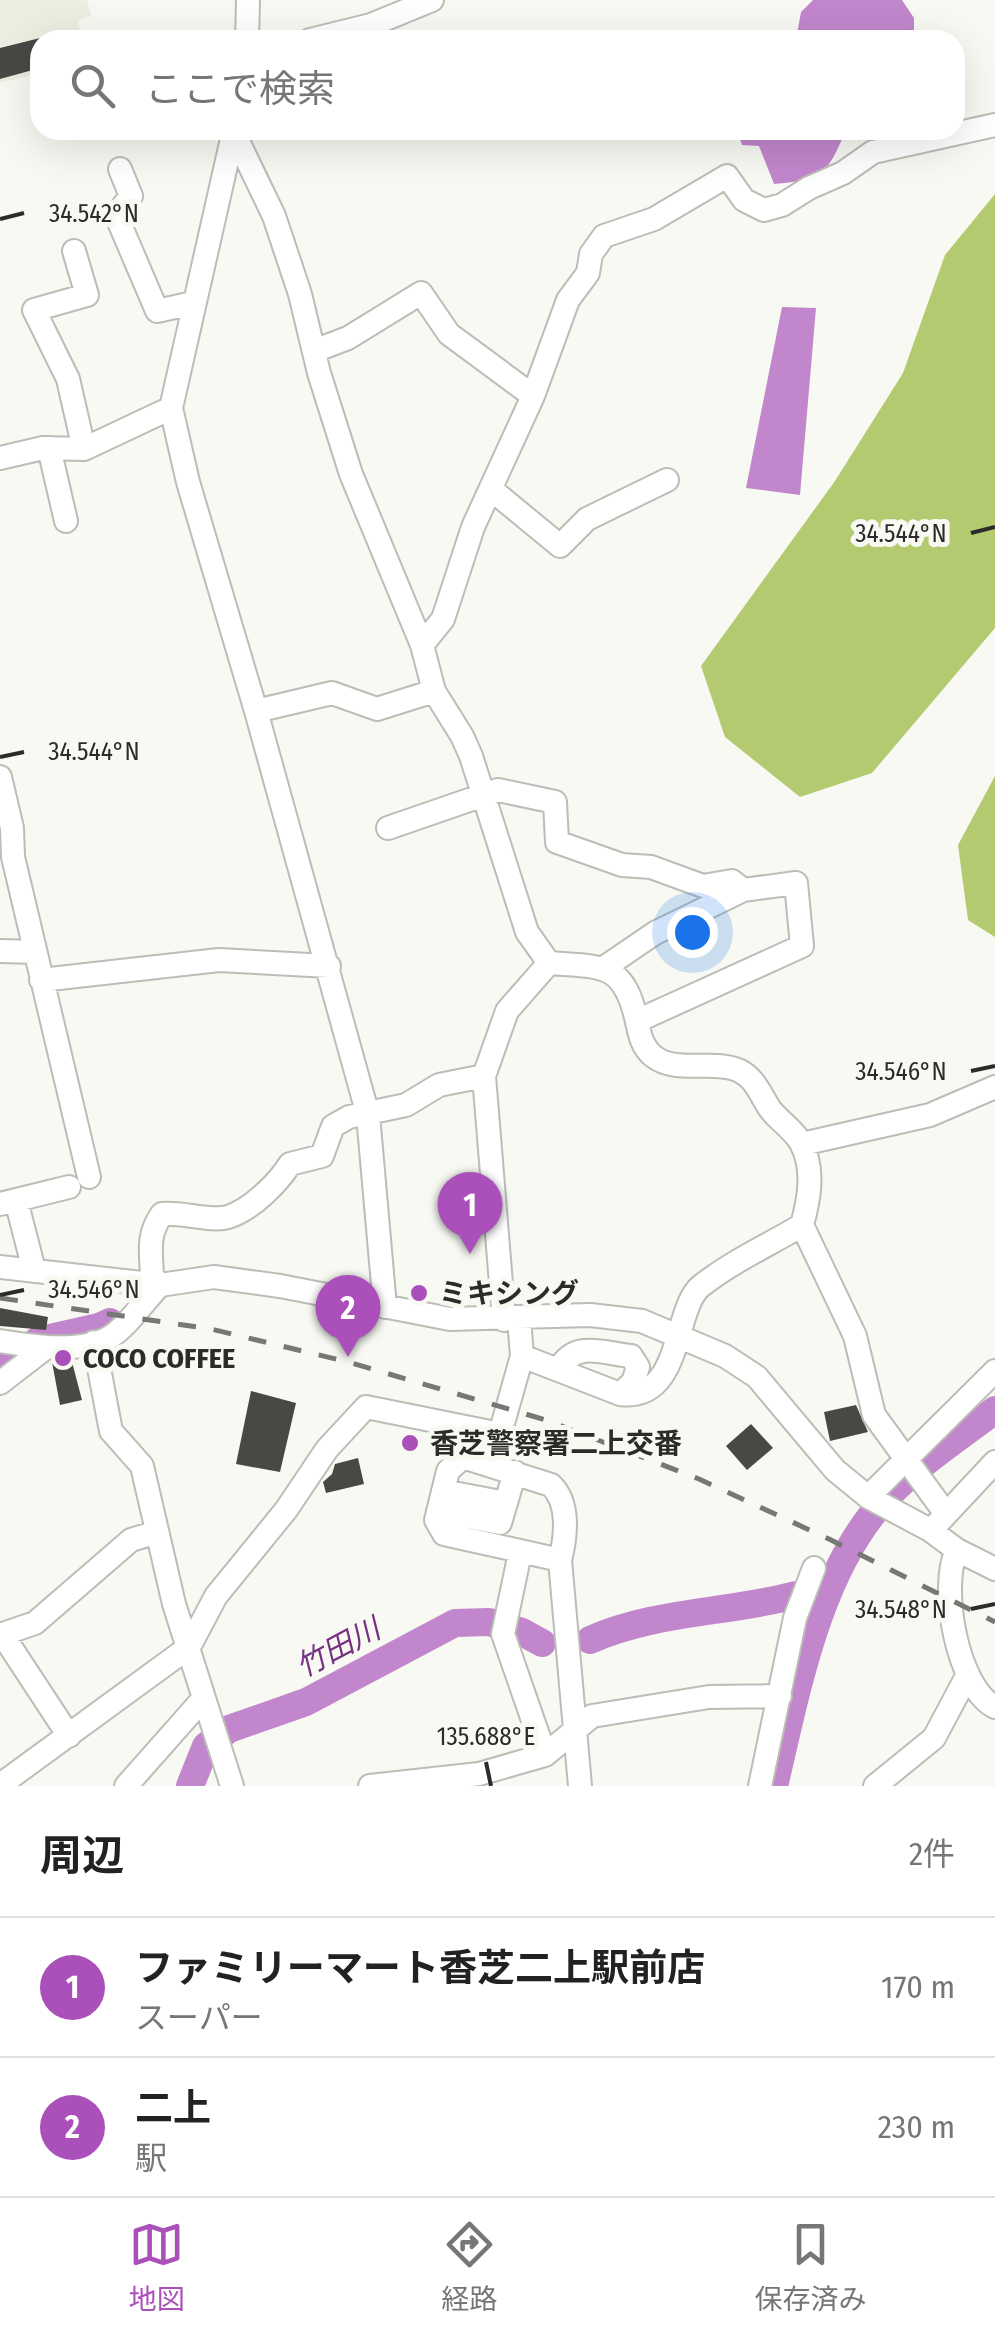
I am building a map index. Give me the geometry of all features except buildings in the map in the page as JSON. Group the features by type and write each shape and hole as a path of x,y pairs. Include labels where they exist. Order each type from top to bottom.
{"street":[{"path":"246,30 248,0"},
{"path":"351,30 432,0"},
{"path":"965,132 995,125"},
{"path":"232,140 171,408 188,482 329,966 368,1115 385,1308"},
{"path":"238,140 274,216 351,474 422,645 434,692 462,736 527,932 549,962 605,967 620,976 632,1000 641,1039 656,1059 672,1066 712,1065 745,1073 802,1144 812,1191 802,1226 855,1336 874,1416 906,1460 957,1550 995,1569"},
{"path":"422,645 444,619 473,527 534,396 568,300 588,273 591,254 604,236 654,219 727,176 744,200 764,210 782,205 843,173 873,152 927,140"},
{"path":"120,169 131,196 116,216 157,311 193,303"},
{"path":"74,251 87,295 34,310 68,379 84,448"},
{"path":"314,351 348,338 421,293 449,334 534,396"},
{"path":"0,458 49,448 84,448 171,408"},
{"path":"49,448 66,521"},
{"path":"492,490 560,546 587,518 667,480"},
{"path":"256,711 332,693 377,709 434,692"},
{"path":"0,777 12,828 12,857 41,980 79,1182 8,1202 34,1270"},
{"path":"388,828 498,790 555,802 557,842 622,865 651,867 703,886 732,881 743,890"},
{"path":"605,967 655,933 743,890 796,883 802,946 637,1021"},
{"path":"0,951 34,952"},
{"path":"41,980 219,960 329,966"},
{"path":"490,1466 522,1356 512,1319 484,1076 507,1011 549,962"},
{"path":"160,1285 152,1276 151,1240 152,1228 162,1214 228,1216 266,1192 290,1164 322,1156 333,1126 349,1116 406,1105 438,1085 484,1076"},
{"path":"802,1144 930,1115 995,1087"},
{"path":"522,1356 620,1394 633,1396 645,1391 670,1365 698,1288 802,1226"},
{"path":"0,1267 160,1285 214,1276 450,1319 607,1317 642,1321 726,1356 757,1377 835,1470 868,1497 938,1522"},
{"path":"0,1383 25,1345 94,1342 112,1336 160,1285"},
{"path":"94,1342 110,1431 142,1466 188,1647 232,1786"},
{"path":"559,1369 566,1356 576,1350 631,1356 638,1367 634,1382 620,1394"},
{"path":"868,1497 995,1370"},
{"path":"0,1785 188,1647 216,1596 286,1510 327,1449 366,1407 500,1434"},
{"path":"560,1560 444,1534 436,1520 448,1471 463,1458 515,1472 558,1492 567,1535 560,1560 580,1786"},
{"path":"938,1522 995,1462"},
{"path":"440,1501 506,1503 515,1472"},
{"path":"69,1736 1,1634 36,1623 131,1540 156,1532"},
{"path":"957,1550 951,1562 951,1612 967,1676 986,1702 995,1707"},
{"path":"520,1553 503,1623 546,1755"},
{"path":"760,1786 794,1618 814,1568"},
{"path":"875,1786 934,1738 967,1676"},
{"path":"370,1786 479,1774 546,1755 592,1716 709,1697 780,1696"},
{"path":"126,1786 203,1699"}],"shaded area":[{"path":"0,0 87,0 91,16 78,20 80,30 30,30 30,76 0,83"},
{"path":"813,0 902,0 914,18 914,30 798,30 801,12"},
{"path":"740,140 841,140 822,172 804,180 774,184 759,146 742,145"},
{"path":"782,307 816,308 800,495 746,488"}],"green space":[{"path":"995,194 995,628 872,773 800,797 725,737 701,666 835,481 903,373 945,255"},
{"path":"995,776 995,937 968,920 958,845"}],"waterway":[{"path":"0,1371 37,1341 110,1322"},
{"name":"竹田川","path":"774,1786 813,1633 843,1559 863,1526 899,1485 995,1410"},
{"name":"竹田川","path":"590,1640 640,1623 796,1595"},
{"name":"竹田川","path":"190,1786 206,1746 229,1729 306,1702 455,1623 489,1622 542,1643"}],"railway":[{"path":"0,1298 211,1329 348,1362 546,1420 699,1479 995,1622"}],"place":[{"name":"ファミリーマート香芝二上駅前店","path":"470,1254"},
{"name":"ミキシング","path":"419,1293"},
{"name":"二上","path":"348,1357"},
{"name":"COCO COFFEE","path":"63,1358"},
{"name":"香芝警察署二上交番","path":"410,1443"}]}
